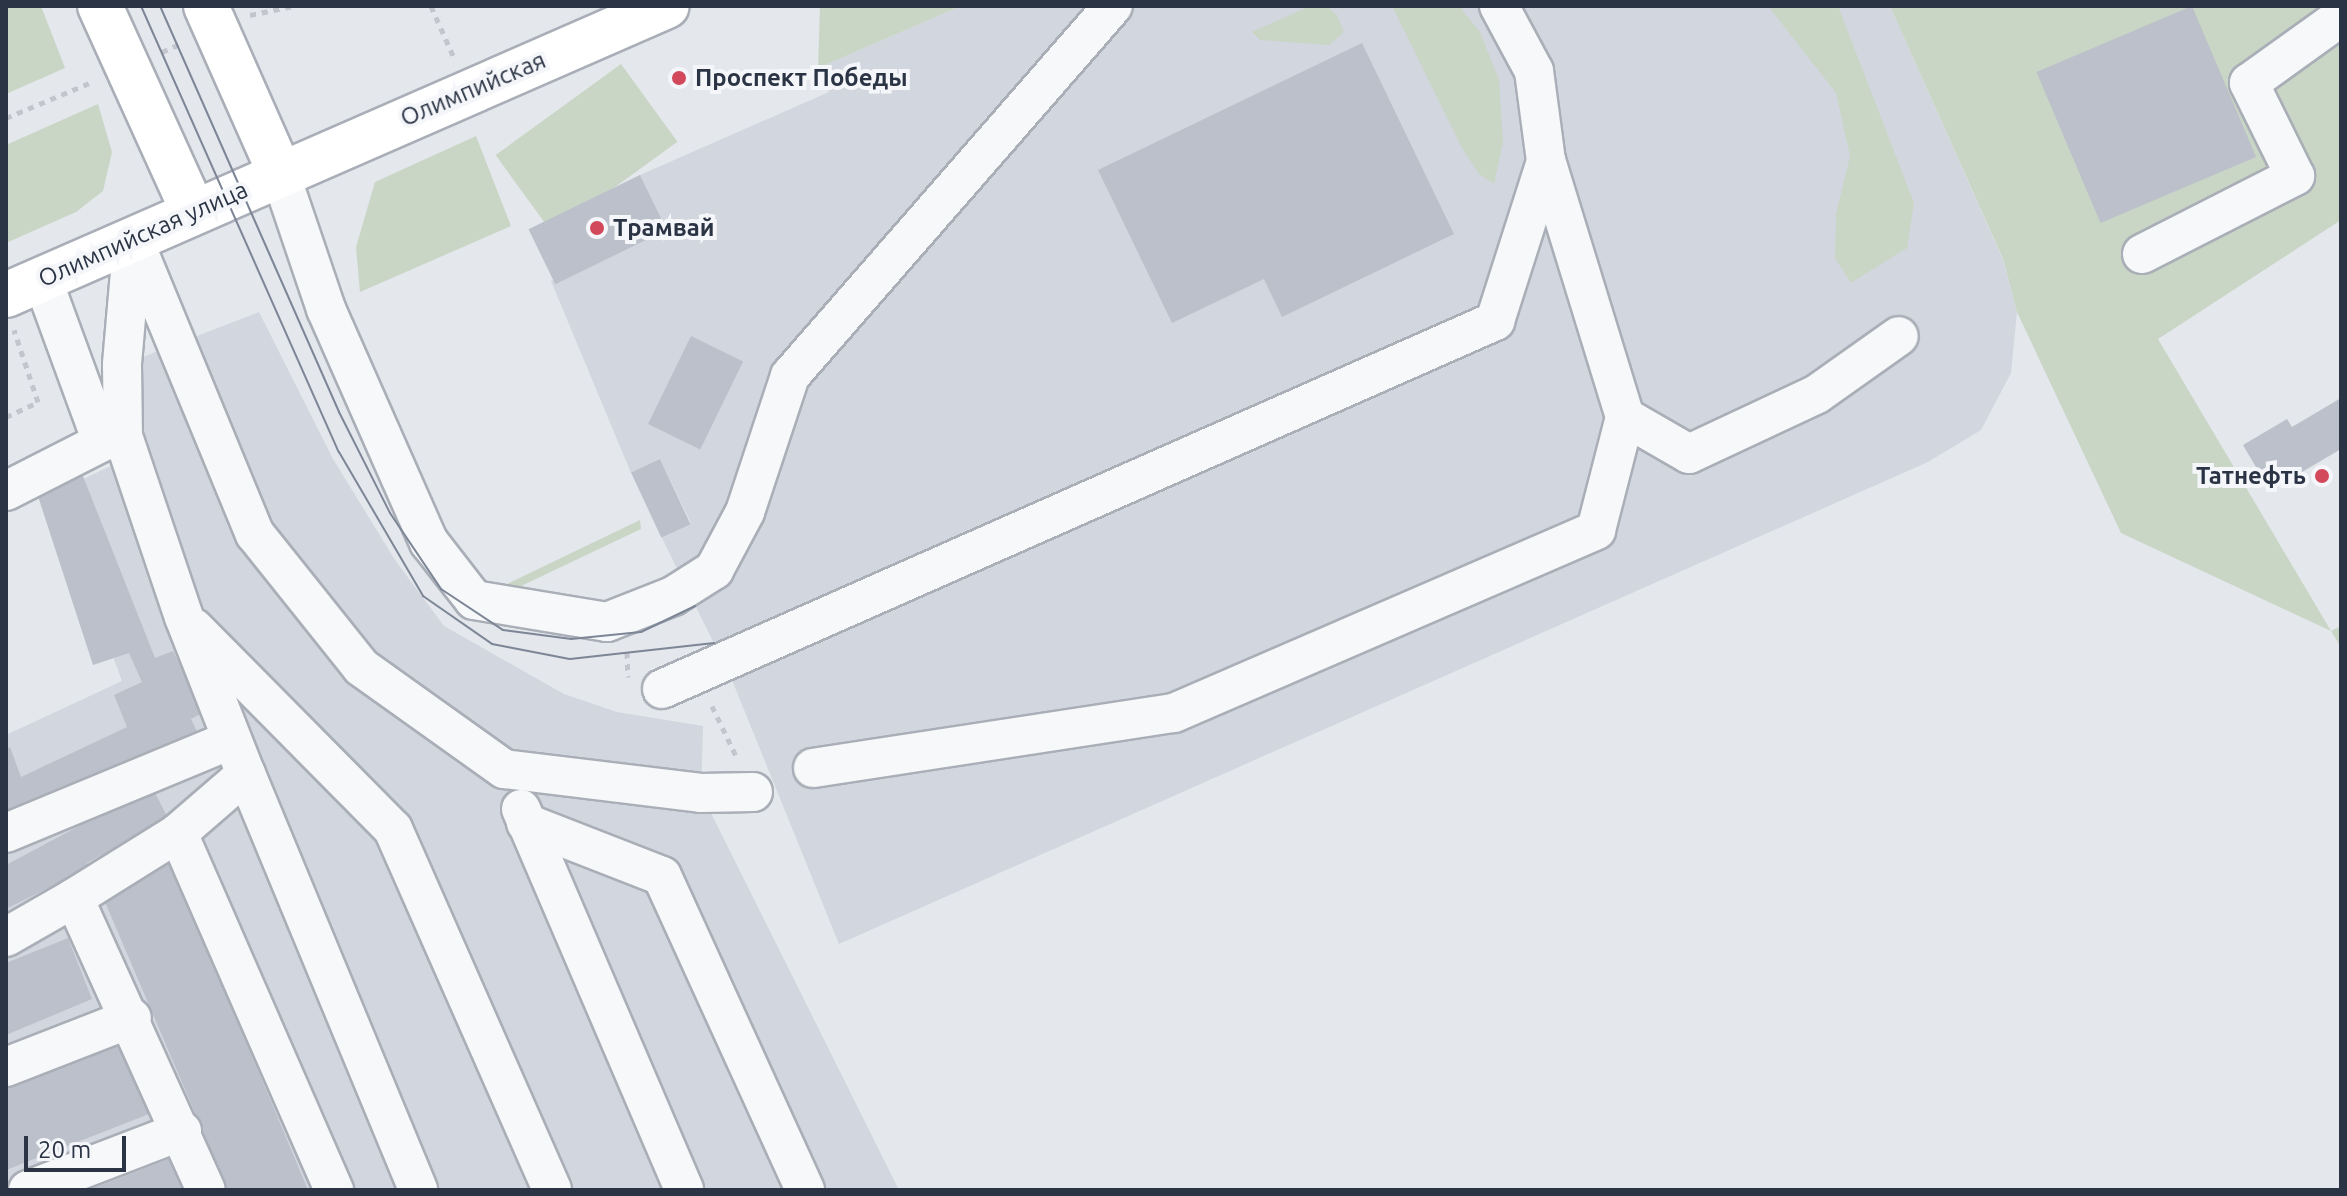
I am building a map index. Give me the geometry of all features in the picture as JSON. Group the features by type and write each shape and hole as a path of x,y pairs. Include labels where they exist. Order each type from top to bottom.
{"main road":[{"path":"100,6 193,211"},
{"path":"206,6 280,173"},
{"name":"Олимпийская","path":"280,173 667,6"},
{"name":"Олимпийская улица","path":"20,298 133,238 280,173"}],"lane":[{"path":"280,173 326,309 429,542 474,600 607,622 673,596 714,570 745,512 790,376 1113,6"},
{"path":"813,768 1174,713 1596,530 1625,417 1546,161 1534,71 1499,6"},
{"path":"2142,254 2295,176 2249,83 2341,17"},
{"path":"662,689 1495,321 1546,161"},
{"path":"133,238 122,365 123,436 184,617 238,757 418,1190"},
{"path":"133,238 255,534 361,667 504,769 701,793 753,792"},
{"path":"6,491 102,442 20,298"},
{"path":"1625,417 1689,454 1817,394 1899,336"},
{"path":"184,617 393,829 552,1190"},
{"path":"6,937 178,833 238,757"},
{"path":"6,833 238,757"},
{"path":"504,769 684,1190"},
{"path":"526,823 662,876 805,1190"},
{"path":"178,833 334,1190"},
{"path":"74,898 132,1018 206,1190"},
{"path":"6,1067 132,1018"},
{"path":"28,1190 182,1131"}],"path":[{"path":"431,6 469,90"},
{"path":"6,417 38,402 20,298"}],"shaded area":[{"path":"961,6 1890,6 2003,260 2017,312 2011,373 1981,430 1928,462 839,944 732,680 662,538 691,523 660,459 631,473 551,281 667,230 640,175 829,92 818,68"},
{"path":"259,312 333,459 395,560 444,626 564,694 617,712 703,726 701,793 899,1190 6,1190 6,735 122,681 53,493 111,466 101,373"}],"green space":[{"path":"6,6 41,6 65,68 6,94"},
{"path":"820,6 961,6 818,68"},
{"path":"1310,6 1327,6 1337,15 1344,32 1329,45 1260,40 1252,32"},
{"path":"1392,6 1459,6 1480,32 1499,80 1503,142 1494,184 1479,174 1462,148"},
{"path":"1768,6 1838,6 1914,203 1907,248 1851,283 1835,258 1836,214 1850,156 1836,93"},
{"path":"1890,6 2340,6 2341,220 2158,339 2331,631 2121,533 2017,312 2003,259"},
{"path":"621,64 677,142 552,233 496,155"},
{"path":"98,104 112,152 103,191 76,212 6,243 6,145"},
{"path":"476,136 511,226 360,292 356,247 375,182"},
{"path":"640,520 641,529 494,599 474,600"},
{"path":"2341,626 2341,647 2331,631"}],"building":[{"path":"2192,6 2256,157 2101,223 2036,72"},
{"path":"1362,43 1454,234 1282,317 1264,279 1172,323 1098,170"},
{"name":"Трамвай","path":"640,175 667,230 555,284 529,229"},
{"path":"691,336 743,361 700,450 648,424"},
{"path":"2341,398 2341,449 2270,491 2243,445 2287,419 2292,427"},
{"path":"660,459 690,524 661,538 631,473"},
{"path":"79,466 155,658 173,651 204,712 191,719 202,742 6,822 6,749 10,747 21,777 127,727 114,695 142,682 129,653 93,665 34,484"},
{"path":"152,787 168,818 87,863 88,868 6,909 6,865"},
{"path":"169,857 308,1190 228,1190 102,895"},
{"path":"68,938 92,999 6,1035 6,963"},
{"path":"118,1045 149,1114 6,1170 6,1089"},
{"path":"172,1158 183,1190 89,1190"}],"tram line":[{"path":"141,6 339,452 423,596 492,644 570,659 714,643"},
{"path":"160,6 339,412 390,513 441,589 503,630 571,639 641,632 695,606"}],"place":[{"name":"Проспект Победы","path":"679,78"},
{"name":"Трамвай","path":"597,228"},
{"name":"Татнефть","path":"2322,476"}]}
